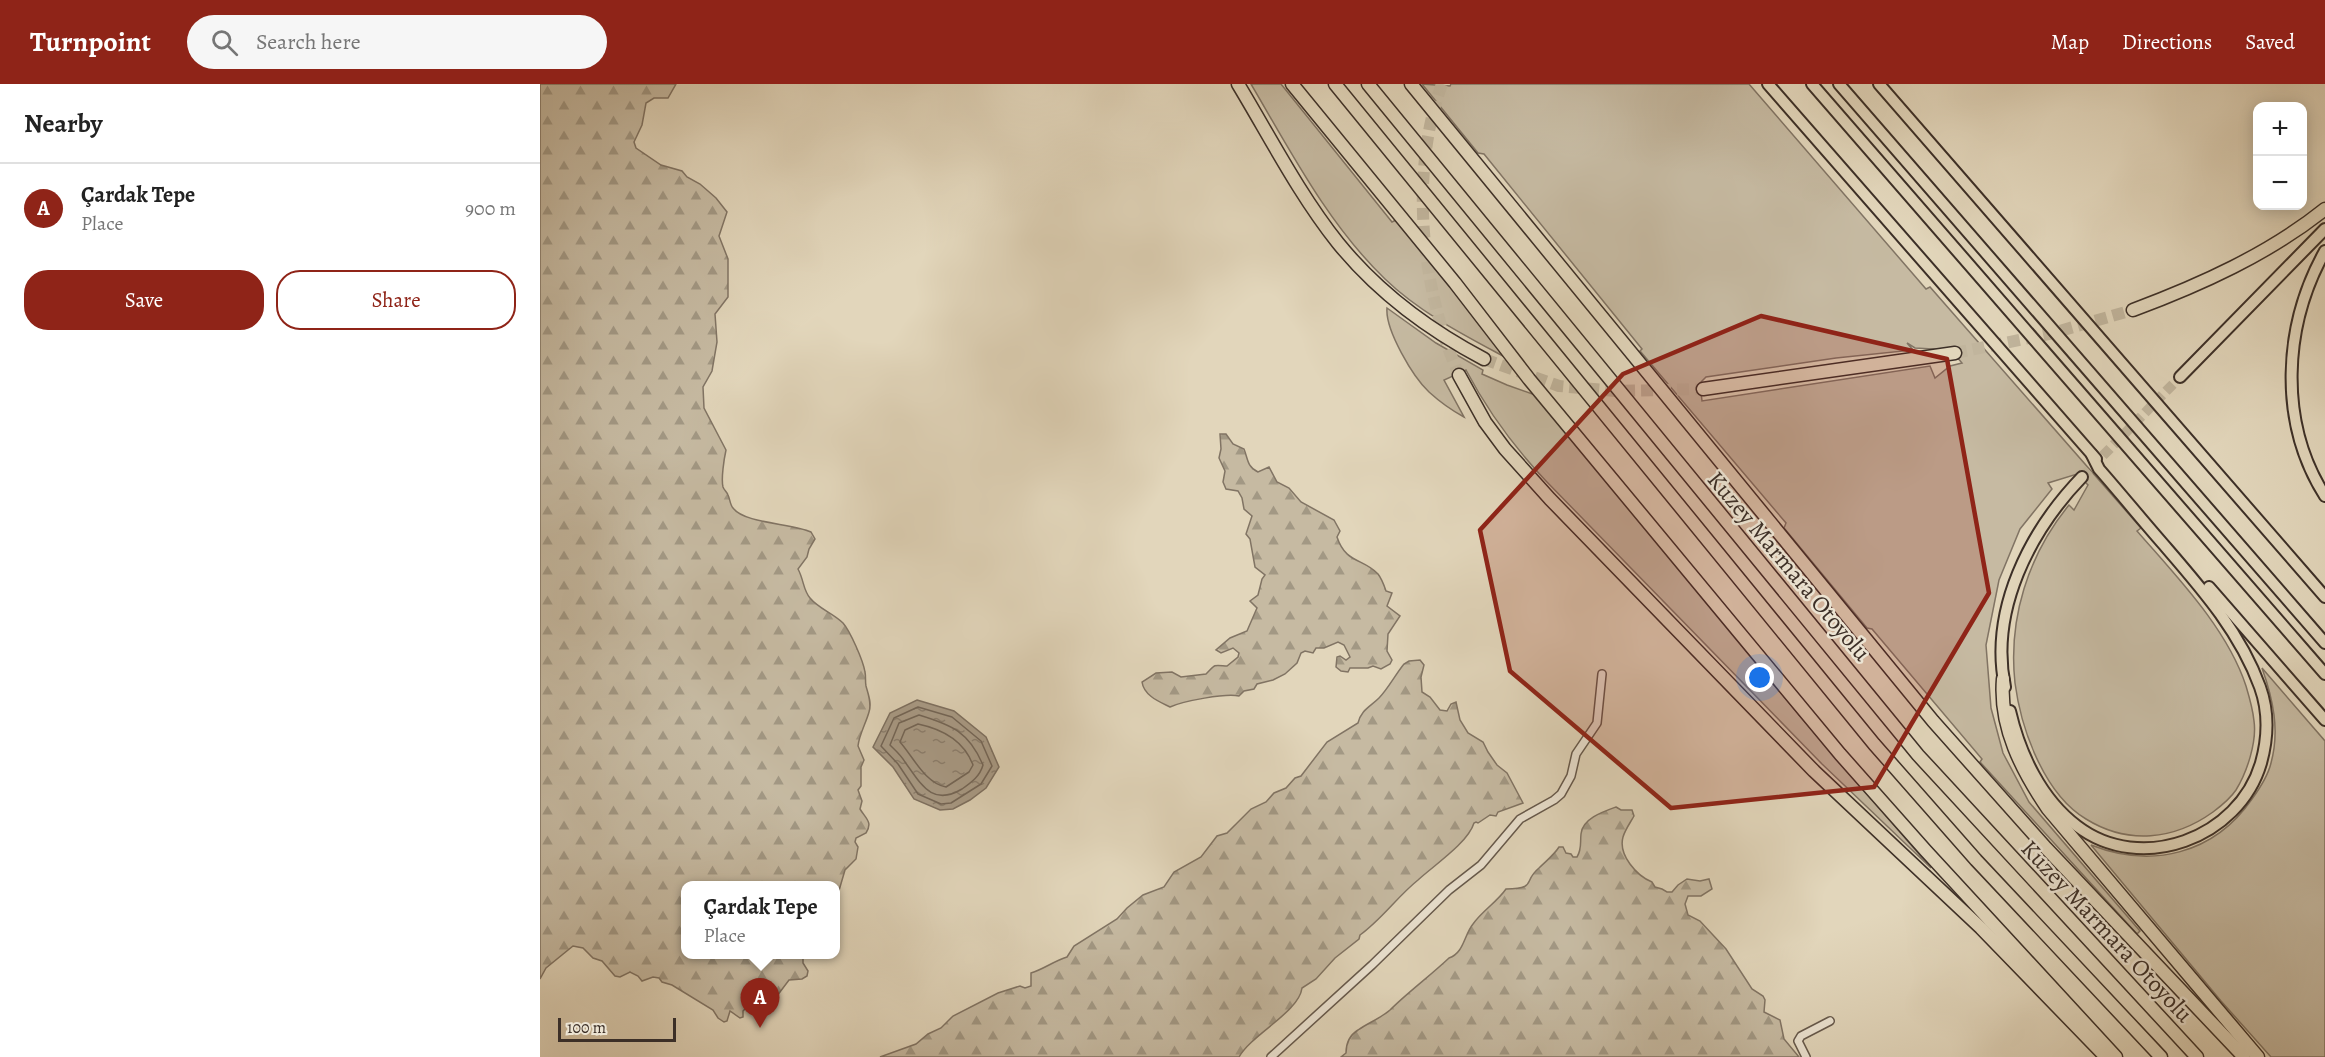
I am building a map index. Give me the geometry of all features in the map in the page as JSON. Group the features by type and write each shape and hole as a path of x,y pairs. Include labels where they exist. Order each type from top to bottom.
{"highway":[{"path":"1238,84 1307,198 1350,257 1412,314 1447,338 1484,358"},
{"path":"1292,84 1455,284 1529,379 1840,754 2116,1057"},
{"name":"Kuzey Marmara Otoyolu","path":"1335,84 1874,744 1976,860 2161,1057"},
{"name":"Kuzey Marmara Otoyolu","path":"1368,84 1918,755 2197,1057"},
{"path":"1411,84 1933,721 2046,848 2244,1057"},
{"path":"1768,84 2325,720"},
{"path":"1812,84 2325,674"},
{"path":"1839,84 2325,643"},
{"path":"1879,84 2325,597"},
{"path":"2133,310 2222,273 2276,242 2325,209"},
{"path":"2180,377 2325,229"},
{"path":"2325,251 2310,282 2295,330 2292,397 2301,440 2315,478 2325,496"},
{"path":"1702,389 1955,353"},
{"path":"1459,375 1490,429 1550,499 1814,771 1981,928 2105,1057"},
{"path":"2003,679 2010,714 2023,751 2044,791 2058,810 2073,823 2103,840 2125,846 2152,848 2192,839 2227,817 2246,795 2258,773 2267,733 2265,705 2242,647 2207,595 2099,469 2092,455"},
{"path":"2082,477 2057,504 2041,527 2016,577 2005,621 2002,695 2010,734 2017,756 2048,809 2258,1057"}],"street":[{"path":"1271,1057 1372,965 1442,896 1481,866 1520,819 1561,794 1571,776 1576,754 1597,723 1602,674"},
{"path":"1806,1057 1798,1041 1802,1036 1830,1021"}],"highlighted area":[{"path":"1761,316 1947,359 1989,593 1874,787 1671,808 1510,671 1480,530 1623,374"}],"green space":[{"path":"540,84 676,84 668,98 654,98 646,103 642,125 634,142 636,148 661,165 682,171 687,177 700,184 727,212 719,236 728,259 728,297 715,314 717,342 712,371 703,387 704,408 726,450 723,487 732,507 739,513 758,520 803,529 811,532 815,539 807,557 798,569 806,592 814,602 846,627 859,653 865,672 870,705 858,746 864,760 861,767 861,786 858,790 862,801 860,809 869,826 866,833 856,838 855,842 858,847 856,859 845,870 840,887 840,881 681,881 681,959 803,959 808,971 807,976 802,979 789,980 777,996 767,994 754,1000 743,1011 743,1017 740,1018 730,1011 727,1021 724,1022 713,1010 672,985 662,982 659,978 653,977 642,981 630,972 620,977 615,976 602,961 593,958 583,948 573,946 546,968 540,979"},
{"path":"1251,84 1281,84 1392,222 1396,220 1504,353 1503,356 1442,322 1412,302 1365,258 1328,211"},
{"path":"1422,84 1450,86 1451,84 1749,84 1926,289 1930,287 2141,528 2137,531 2184,585 2213,623 2237,665 2251,703 2255,729 2253,747 2247,766 2234,793 2213,812 2183,829 2151,836 2134,836 2102,827 2071,808 2058,794 2037,759 2029,740 2015,683 2015,635 2018,612 2032,566 2042,545 2069,505 2074,510 2088,485 2077,474 2048,483 2052,489 2020,529 1999,580 1986,645 1991,708 2003,753 2029,802 2140,931 2137,934 1980,762 1982,759 1872,629 1867,628 1784,528 1786,523 1640,351 1642,349 1484,154 1478,153","holes":["1907,343 1915,348 1951,350 1962,363 1950,366 1935,378 1930,366 1702,401 1700,383 1706,377 1836,358 1913,350"]},
{"path":"1387,308 1436,343 1483,370 1482,374 1538,396 1799,715 1931,868 1822,764 1546,481 1502,428 1466,370 1444,380 1464,417 1429,392 1415,376 1401,353 1390,328"},
{"path":"1220,434 1226,434 1233,444 1244,449 1248,462 1254,470 1258,472 1269,467 1277,482 1289,488 1301,502 1334,520 1340,531 1337,537 1345,552 1378,574 1386,591 1392,593 1387,606 1400,616 1388,634 1387,651 1392,660 1390,664 1381,669 1373,666 1350,668 1348,672 1341,671 1336,667 1337,657 1340,656 1346,660 1350,657 1344,645 1338,642 1324,648 1316,648 1313,653 1305,651 1301,653 1297,663 1285,674 1257,684 1254,689 1244,691 1239,696 1204,698 1170,707 1153,698 1143,687 1142,682 1156,673 1172,672 1181,677 1206,674 1215,666 1227,666 1238,657 1239,653 1233,648 1221,653 1216,650 1230,638 1247,631 1257,608 1250,601 1258,595 1265,575 1255,567 1250,539 1246,534 1252,516 1244,509 1238,491 1226,489 1223,482 1225,471 1219,458"},
{"path":"1420,660 1424,665 1421,677 1422,692 1430,697 1440,710 1447,711 1451,704 1456,702 1460,720 1468,733 1483,742 1497,765 1507,773 1523,803 1498,812 1496,816 1490,815 1474,823 1458,846 1410,887 1316,979 1302,988 1293,1006 1245,1048 1239,1057 880,1057 916,1044 928,1034 941,1028 953,1016 998,993 1020,986 1025,988 1031,986 1031,973 1067,957 1074,946 1117,919 1143,895 1164,887 1174,872 1201,857 1217,836 1227,833 1251,809 1266,802 1274,793 1286,788 1295,778 1301,776 1327,742 1358,723 1364,712 1382,694 1404,664"},
{"path":"2262,668 2325,741 2325,1057 2271,1057 2221,1001 2091,845 2137,856 2180,852 2219,833 2237,818 2263,782 2270,768 2274,751 2274,715"},
{"path":"1616,807 1621,810 1632,810 1634,816 1623,837 1623,851 1626,858 1640,875 1652,882 1655,887 1672,892 1687,879 1700,881 1709,879 1712,889 1701,896 1688,896 1685,904 1688,915 1700,921 1726,949 1752,989 1763,996 1764,1012 1780,1020 1784,1039 1799,1057 1341,1057 1346,1053 1349,1040 1355,1032 1386,1013 1458,952 1473,924 1506,889 1526,886 1534,873 1559,847 1563,847 1566,853 1573,857 1577,857 1585,824 1594,817"}],"water":[{"path":"917,700 954,711 986,737 999,767 986,788 953,809 940,810 914,799 893,767 873,747 890,713"}],"tunnel":[{"path":"1442,84 1425,155 1424,231 1428,269 1436,306 1459,375"},
{"path":"1955,353 2049,334 2133,310"},
{"path":"1484,359 1559,386 1615,391 1703,389"},
{"path":"2082,477 2180,377"}],"place":[{"name":"Çardak Tepe","path":"760,1028"}]}
